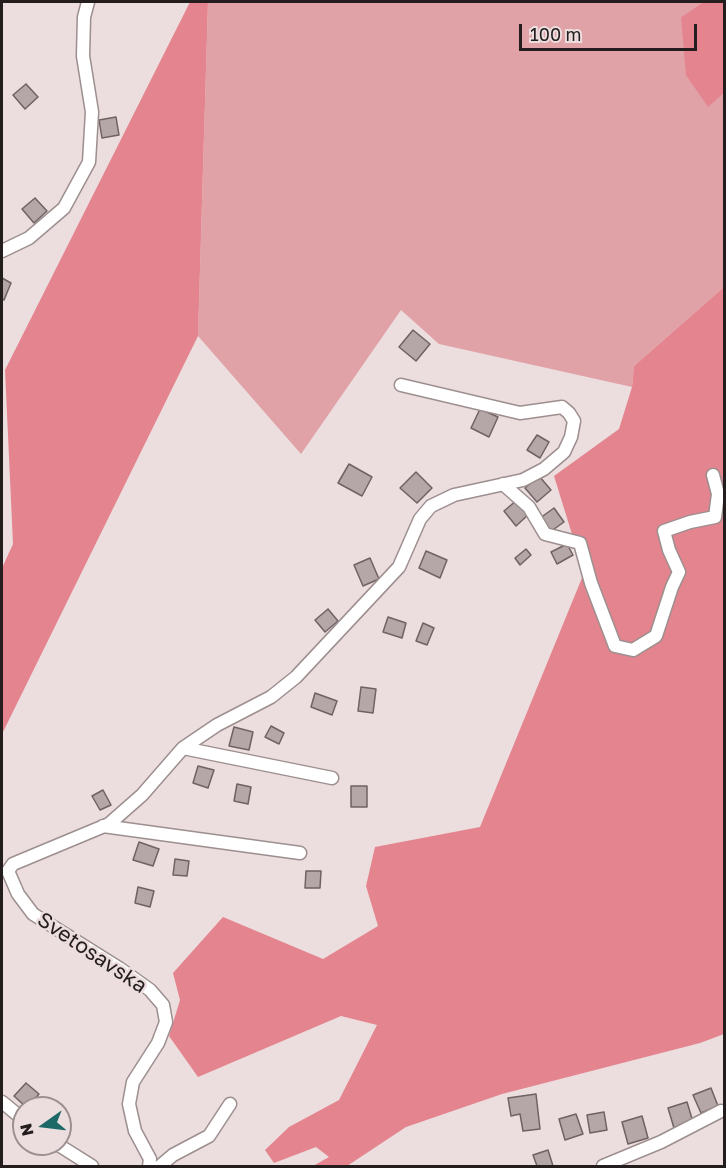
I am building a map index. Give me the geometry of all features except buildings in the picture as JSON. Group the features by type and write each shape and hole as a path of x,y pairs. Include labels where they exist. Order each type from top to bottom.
{"street":[{"path":"2,251 29,238 64,208 89,162 92,112 83,56 84,17 88,2"},
{"name":"Svetosavska","path":"149,1167 150,1159 135,1131 129,1104 133,1082 158,1043 166,1022 163,1005 150,990 119,968 33,914 18,894 8,872 13,864 109,824 142,795 183,748 217,725 272,697 296,677 399,567 420,519 430,506 454,495 523,480 544,469 564,452 572,437 574,421 562,407 520,413 401,385"},
{"path":"502,484 528,507 545,534 580,543 591,582 615,646 633,650 656,636 679,572 669,550 664,531 715,517 718,494 713,475"},
{"path":"183,748 332,778"},
{"path":"103,826 300,853"},
{"path":"160,1167 173,1155 209,1136 230,1104"},
{"path":"603,1167 661,1142 720,1111"},
{"path":"72,1154 92,1167"}],"shaded area":[{"path":"190,2 208,2 198,336 2,734 2,568 13,544 5,370"},
{"path":"208,2 703,2 681,17 708,106 724,93 724,287 634,366 632,387 439,344 401,310 301,454 198,336"},
{"path":"703,2 724,2 724,93 708,107 686,75 681,17"},
{"path":"724,287 724,1034 700,1043 502,1094 406,1127 347,1166 313,1166 329,1157 316,1147 274,1163 265,1150 289,1127 339,1100 377,1025 341,1016 198,1077 169,1036 180,1000 173,973 223,917 323,959 378,926 366,886 375,847 480,827 584,573 554,476 619,429 632,387 634,366"}]}
